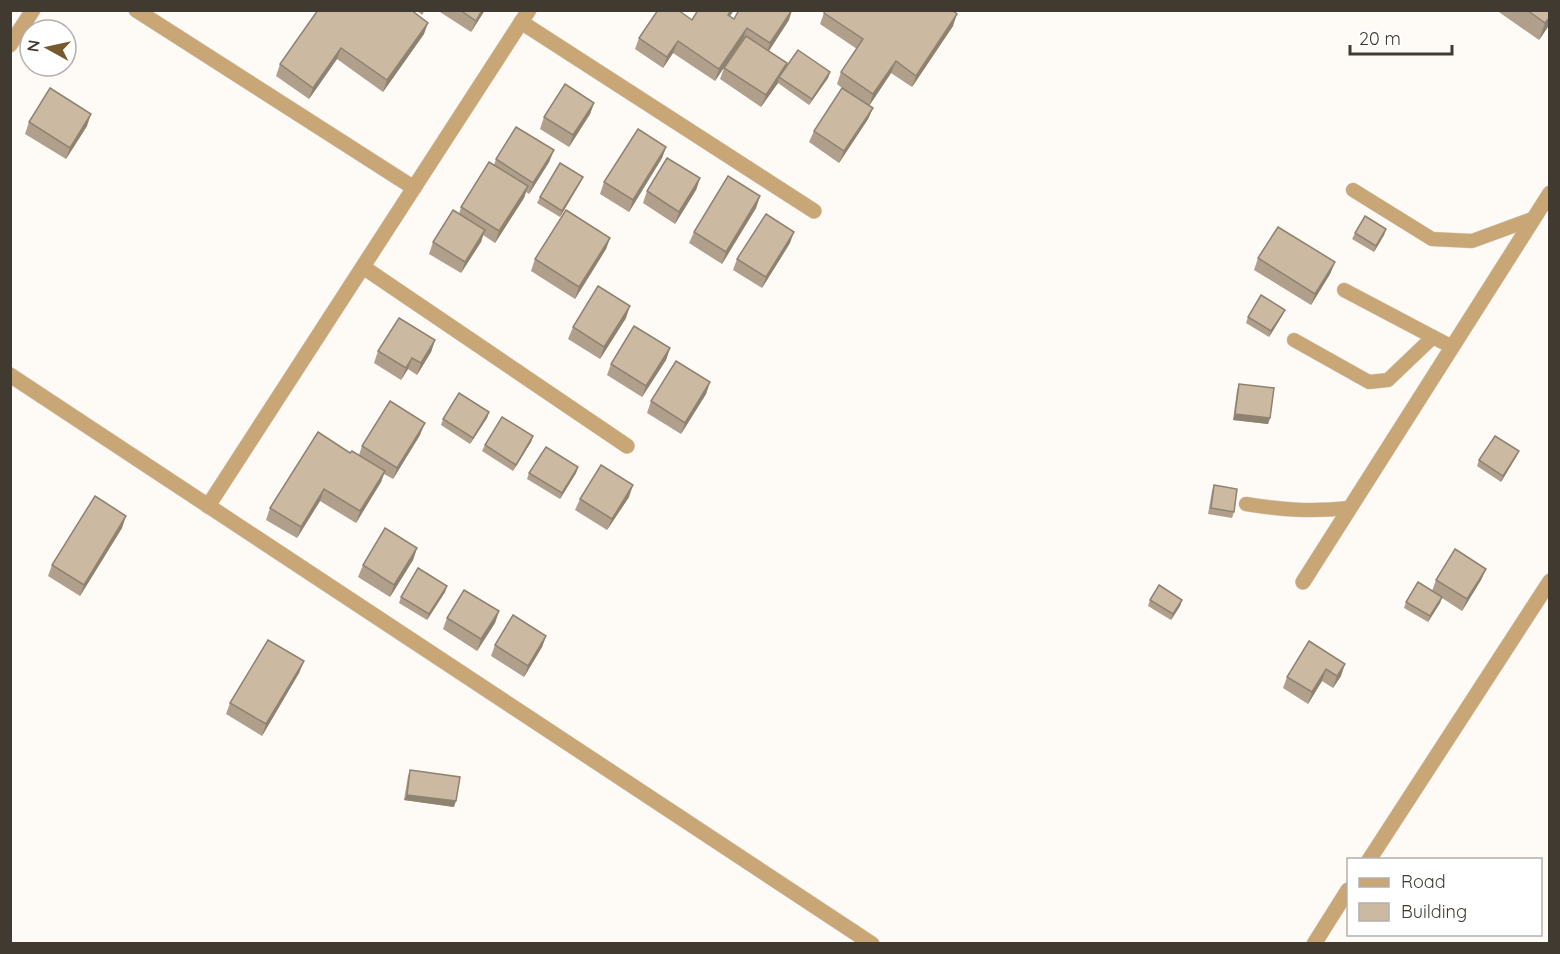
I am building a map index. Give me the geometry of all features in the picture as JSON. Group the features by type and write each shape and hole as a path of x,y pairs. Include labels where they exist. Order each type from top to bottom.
{"street":[{"path":"10,45 33,10"},
{"path":"136,10 414,188"},
{"path":"208,506 525,16 814,211"},
{"path":"1302,582 1550,193"},
{"path":"363,267 627,446"},
{"path":"10,375 872,944"},
{"path":"1369,858 1550,580"},
{"path":"1314,944 1347,892"}],"lane":[{"path":"1353,190 1432,239 1472,241 1532,219"},
{"path":"1344,290 1452,347"},
{"path":"1294,340 1369,382 1388,380 1433,337"},
{"path":"1246,504 1317,512 1349,508"}],"building":[{"path":"318,10 411,10 428,23 387,80 341,48 313,88 280,64"},
{"path":"460,10 482,10 476,21"},
{"path":"658,10 678,10 692,20 698,10 731,10 728,15 734,19 739,10 792,10 770,43 747,28 719,69 678,41 667,57 639,38"},
{"path":"825,10 952,10 957,14 916,76 896,61 873,94 841,72 863,39 824,13"},
{"path":"1527,10 1550,10 1550,17 1545,23"},
{"path":"746,36 787,63 766,95 724,68"},
{"path":"798,50 830,72 812,99 779,77"},
{"path":"565,84 594,103 573,135 544,117"},
{"path":"50,88 91,114 70,148 29,122"},
{"path":"842,88 873,108 844,151 814,131"},
{"path":"516,127 554,150 533,183 496,159"},
{"path":"638,129 666,147 633,200 604,182"},
{"path":"667,158 700,178 679,212 647,191"},
{"path":"489,162 528,186 499,231 461,207"},
{"path":"560,163 583,177 562,211 540,197"},
{"path":"728,176 760,196 726,252 694,232"},
{"path":"453,210 485,230 465,262 433,242"},
{"path":"566,210 610,238 579,287 535,259"},
{"path":"766,214 794,232 766,277 737,259"},
{"path":"1365,216 1386,229 1376,246 1355,233"},
{"path":"1278,227 1335,262 1315,294 1258,258"},
{"path":"598,286 630,306 604,347 573,327"},
{"path":"1261,295 1285,310 1271,331 1248,317"},
{"path":"399,318 435,340 421,363 412,358 406,368 378,351"},
{"path":"634,326 670,348 646,386 611,364"},
{"path":"676,361 710,382 685,423 651,401"},
{"path":"1239,384 1274,388 1270,418 1235,414"},
{"path":"459,393 489,412 473,438 443,419"},
{"path":"390,401 425,423 397,468 362,446"},
{"path":"502,417 533,436 516,465 485,445"},
{"path":"318,432 350,453 352,451 385,471 360,511 324,489 301,527 270,508"},
{"path":"1495,436 1519,451 1503,476 1479,460"},
{"path":"546,447 578,467 562,493 529,473"},
{"path":"601,465 633,485 612,519 580,499"},
{"path":"1214,485 1237,489 1234,512 1211,508"},
{"path":"95,496 126,516 84,585 52,565"},
{"path":"385,528 417,548 394,585 363,565"},
{"path":"1455,549 1486,569 1467,599 1436,580"},
{"path":"418,568 447,586 429,614 401,597"},
{"path":"1418,582 1442,597 1430,616 1406,602"},
{"path":"1159,585 1182,600 1173,614 1150,600"},
{"path":"464,590 499,611 481,639 447,618"},
{"path":"513,615 546,636 528,666 495,645"},
{"path":"268,640 304,661 266,724 230,703"},
{"path":"1309,641 1345,664 1337,676 1326,669 1312,692 1287,677"},
{"path":"410,770 460,777 456,801 407,795"}]}
